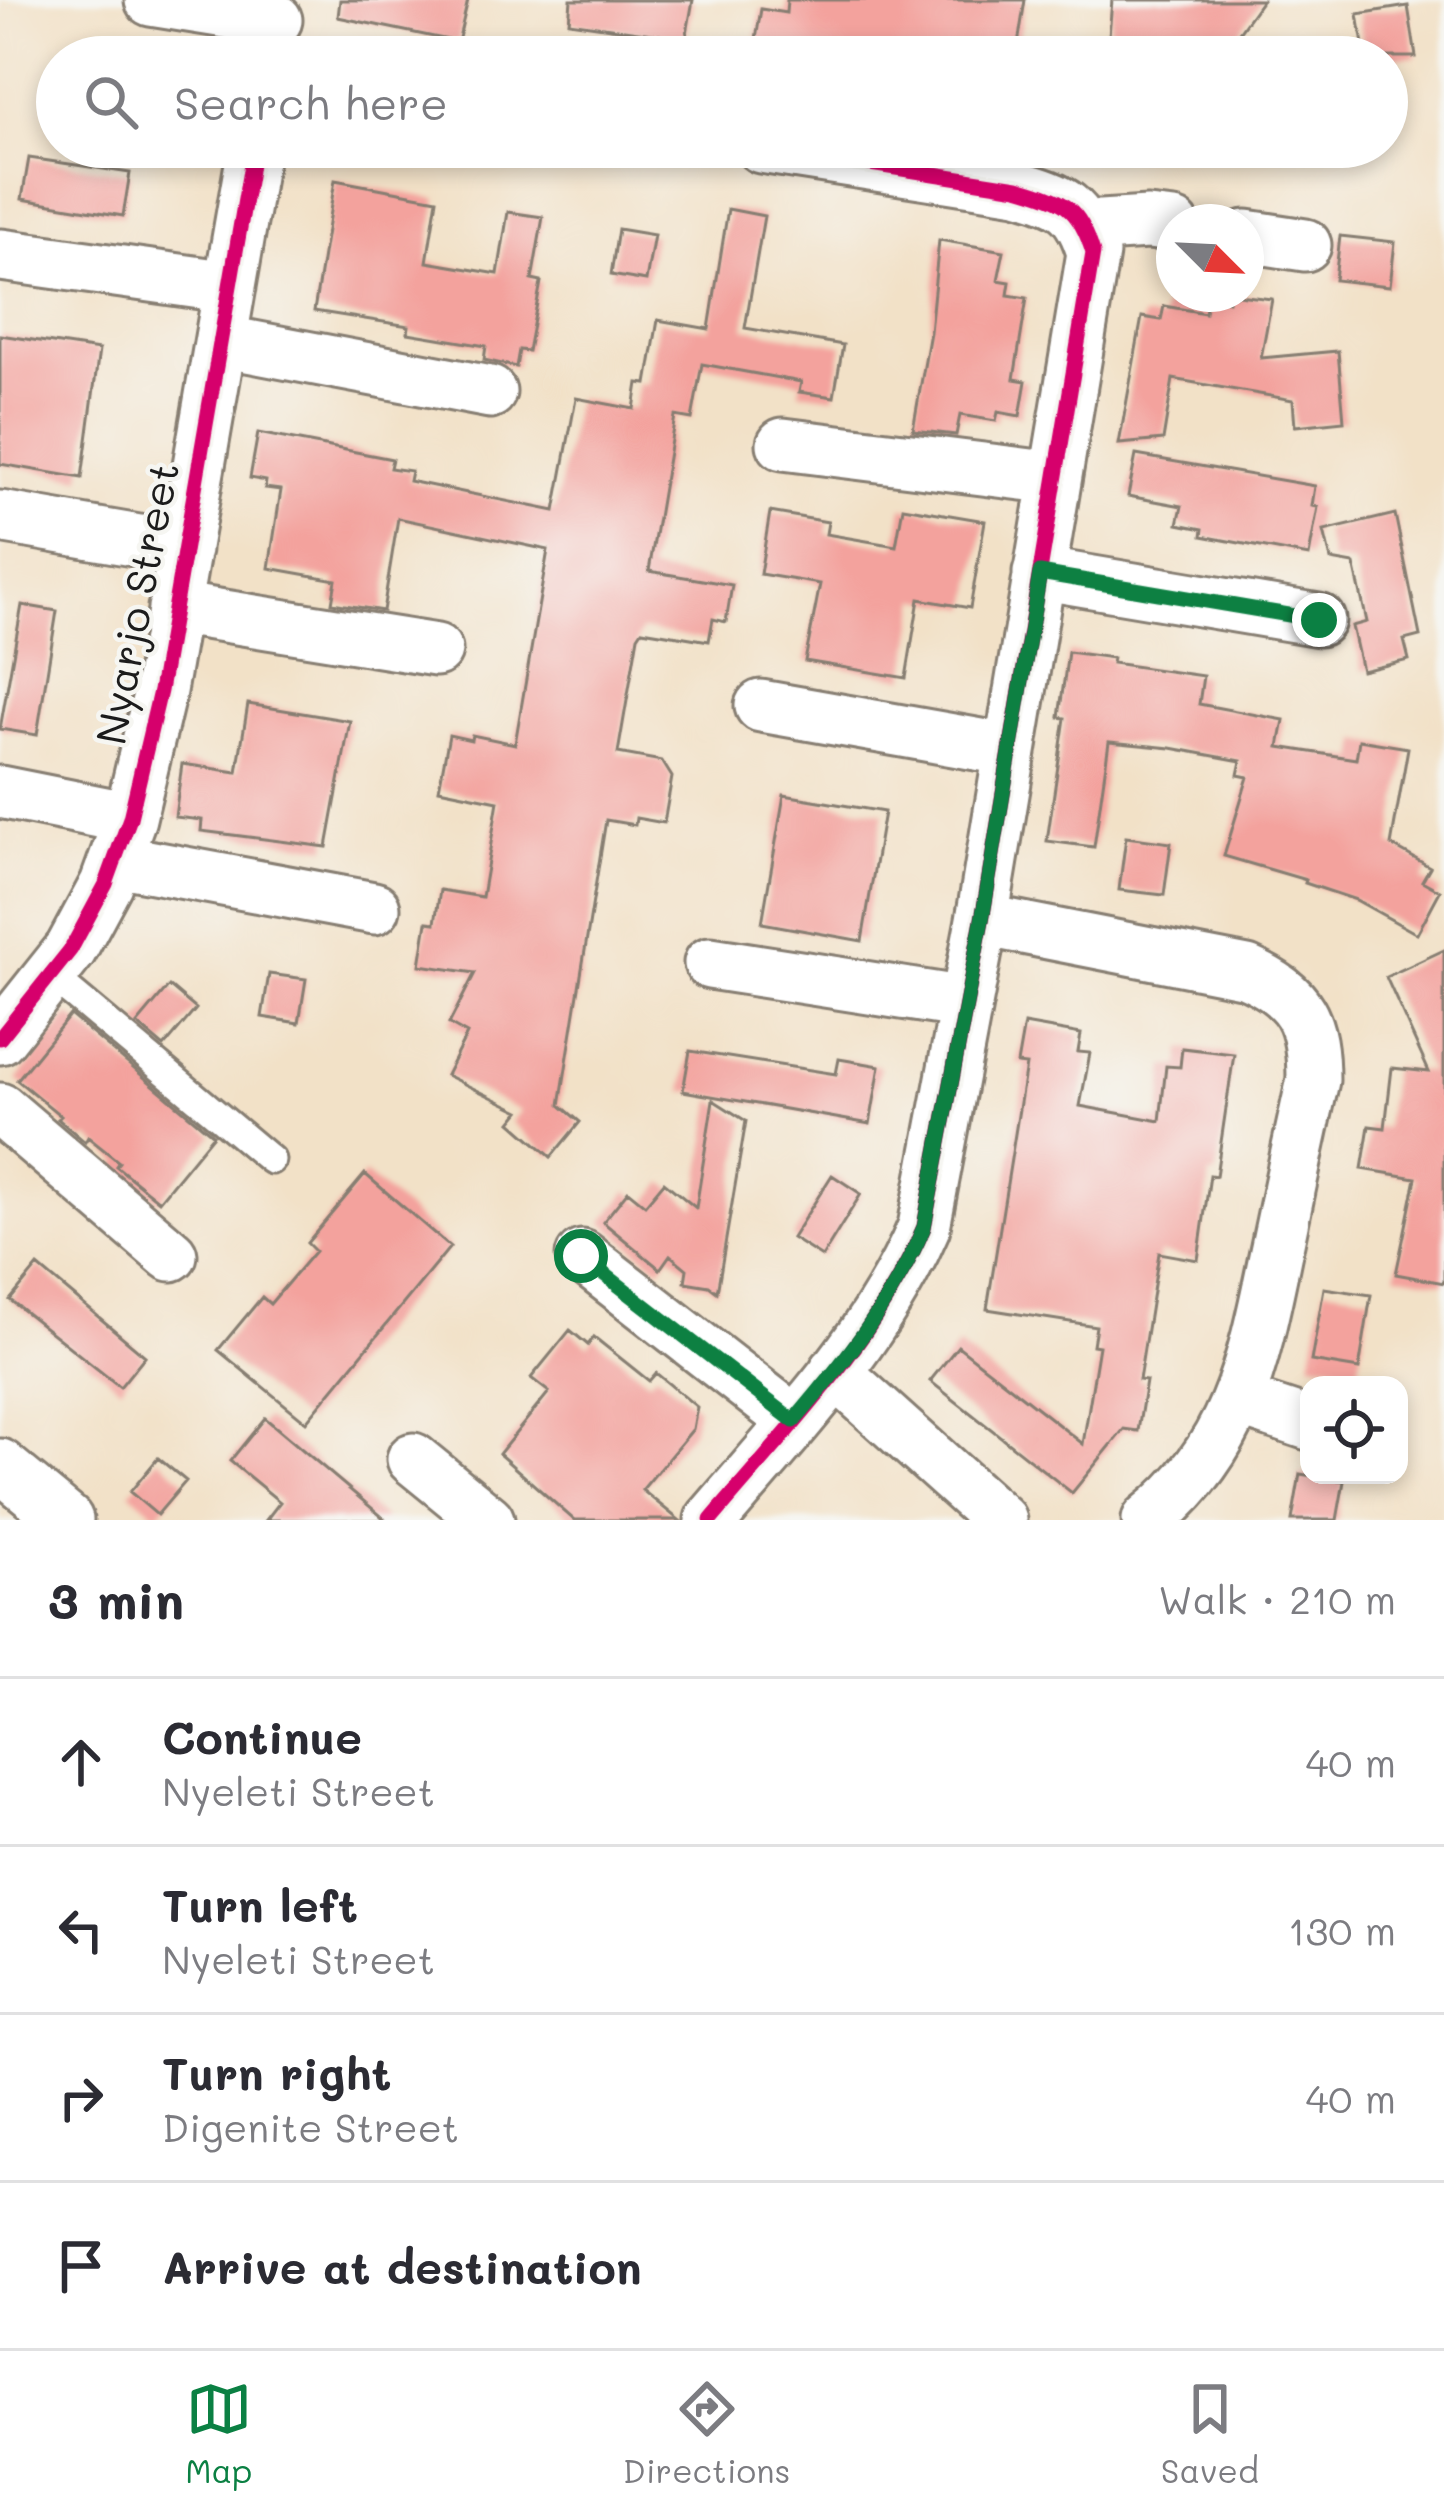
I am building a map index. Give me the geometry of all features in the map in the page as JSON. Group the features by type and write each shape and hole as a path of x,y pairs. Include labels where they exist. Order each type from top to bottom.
{"street":[{"path":"151,0 275,26"},
{"name":"Nyarjo Street","path":"0,1038 70,949 123,839 160,691 250,168"},
{"path":"711,1520 878,1318 924,1227 982,920 1093,253 1074,211 1053,197 896,168"},
{"path":"1085,227 1156,224"},
{"path":"1264,239 1305,245"},
{"path":"1,255 230,287"},
{"path":"221,340 490,392"},
{"path":"783,444 1055,478"},
{"name":"Nyarjo Street","path":"0,517 185,549"},
{"path":"1040,573 1319,620"},
{"name":"Nyarjo Street","path":"175,608 436,650"},
{"path":"761,706 1010,750"},
{"path":"0,792 123,839 374,908"},
{"path":"982,920 1247,972 1278,986 1299,1009 1313,1043 1312,1080 1255,1351 1240,1401 1212,1453 1184,1490 1148,1520"},
{"path":"710,963 966,1004"},
{"path":"0,1109 171,1256"},
{"path":"581,1256 794,1421"},
{"path":"836,1372 1000,1520"},
{"path":"1240,1401 1300,1421"},
{"path":"412,1459 488,1520"},
{"path":"0,1465 67,1520"}],"lane":[{"path":"50,975 271,1160"}],"building":[{"path":"340,0 468,0 459,36 429,36 338,17"},
{"path":"571,0 693,0 687,36 569,22"},
{"path":"787,0 1025,0 1019,36 756,36 761,9 786,13"},
{"path":"1112,0 1262,0 1236,36 1109,36"},
{"path":"1408,6 1416,57 1408,57 1408,36 1362,36 1358,14"},
{"path":"29,158 36,159 36,168 130,173 123,216 22,199"},
{"path":"335,180 437,199 427,262 498,274 508,212 543,217 532,280 541,282 528,351 519,350 516,367 484,360 486,346 408,333 409,326 314,311"},
{"path":"728,209 764,216 745,328 843,345 834,397 799,392 801,382 702,364 692,419 675,416 649,571 732,585 726,622 713,619 709,641 642,630 638,636 618,753 662,761 672,777 664,823 606,820 560,1105 580,1122 551,1157 511,1122 520,1111 446,1075 467,1034 449,1024 475,973 420,965 427,922 435,923 440,890 482,897 498,801 439,789 449,735 515,744 548,550 398,518 383,611 332,603 336,580 269,568 281,490 265,488 266,481 250,478 258,433 392,459 390,468 411,471 409,481 555,511 576,398 634,409 638,383 647,384 658,320 709,329"},
{"path":"618,229 654,235 646,281 611,275"},
{"path":"1340,236 1395,242 1390,286 1335,280"},
{"path":"939,240 1004,251 998,280 1010,282 1008,295 1027,298 1014,379 1026,381 1020,416 998,412 996,421 960,415 956,435 913,430"},
{"path":"1264,298 1272,299 1261,358 1338,351 1344,421 1295,426 1293,400 1173,379 1163,440 1119,444 1142,317 1161,320 1163,312 1264,312"},
{"path":"0,335 99,350 82,478 0,464"},
{"path":"1136,455 1315,486 1312,506 1318,507 1309,556 1202,536 1203,529 1178,524 1182,506 1128,496"},
{"path":"903,507 985,521 970,608 919,599 906,678 805,661 820,584 760,574 770,512 828,522 826,534 896,546"},
{"path":"1395,514 1420,636 1404,640 1409,660 1362,671 1352,626 1367,622 1354,564 1331,560 1324,531"},
{"path":"22,605 57,611 37,735 0,729"},
{"path":"1068,652 1203,676 1199,704 1284,720 1279,747 1356,759 1359,740 1408,748 1391,845 1430,867 1422,881 1440,891 1417,934 1356,900 1224,856 1248,777 1238,775 1241,761 1109,742 1094,847 1047,841 1065,718 1059,717"},
{"path":"248,704 350,721 327,847 201,831 202,820 175,817 182,764 237,772"},
{"path":"784,795 884,812 862,941 762,923"},
{"path":"1126,837 1171,843 1164,895 1119,890"},
{"path":"1444,950 1444,1283 1396,1274 1416,1178 1362,1169 1369,1126 1385,1128 1392,1068 1429,1072 1386,977"},
{"path":"269,974 306,979 299,1023 262,1017"},
{"path":"169,986 196,1009 164,1047 137,1024"},
{"path":"70,1015 213,1135 159,1201 116,1166 119,1162 88,1137 85,1142 17,1080"},
{"path":"1024,1024 1081,1034 1078,1052 1090,1053 1080,1106 1160,1121 1166,1066 1180,1067 1182,1048 1234,1054 1198,1260 1159,1253 1139,1380 1146,1381 1138,1431 1124,1429 1072,1493 930,1381 958,1346 1083,1444 1099,1346 1093,1345 1096,1326 987,1309 1026,1065 1017,1064"},
{"path":"690,1051 836,1074 839,1059 880,1066 870,1124 683,1091"},
{"path":"713,1100 746,1121 717,1292 685,1282 687,1269 670,1255 660,1269 603,1222 628,1191 645,1205 664,1182 696,1208"},
{"path":"365,1174 450,1247 306,1422 218,1350 262,1297 270,1304 315,1251 307,1243"},
{"path":"832,1175 861,1194 822,1257 792,1238"},
{"path":"38,1266 145,1356 120,1387 10,1300"},
{"path":"1324,1288 1371,1295 1359,1369 1311,1361"},
{"path":"570,1330 588,1345 594,1337 649,1381 656,1373 697,1407 693,1429 642,1490 679,1520 574,1520 499,1454 549,1392 531,1378"},
{"path":"265,1418 386,1520 266,1520 280,1502 230,1461"},
{"path":"158,1458 186,1481 157,1515 130,1492"},
{"path":"1300,1474 1300,1484 1343,1484 1337,1520 1292,1520"}],"cycle path":[{"path":"0,1038 71,949 106,884 130,818 160,691 250,168"},
{"path":"711,1520 856,1345 924,1227 982,920 1093,253 1082,225 1058,201 1018,187 896,168"}],"route":[{"path":"581,1256 794,1421 878,1318 924,1227 1040,573 1319,620"}]}
